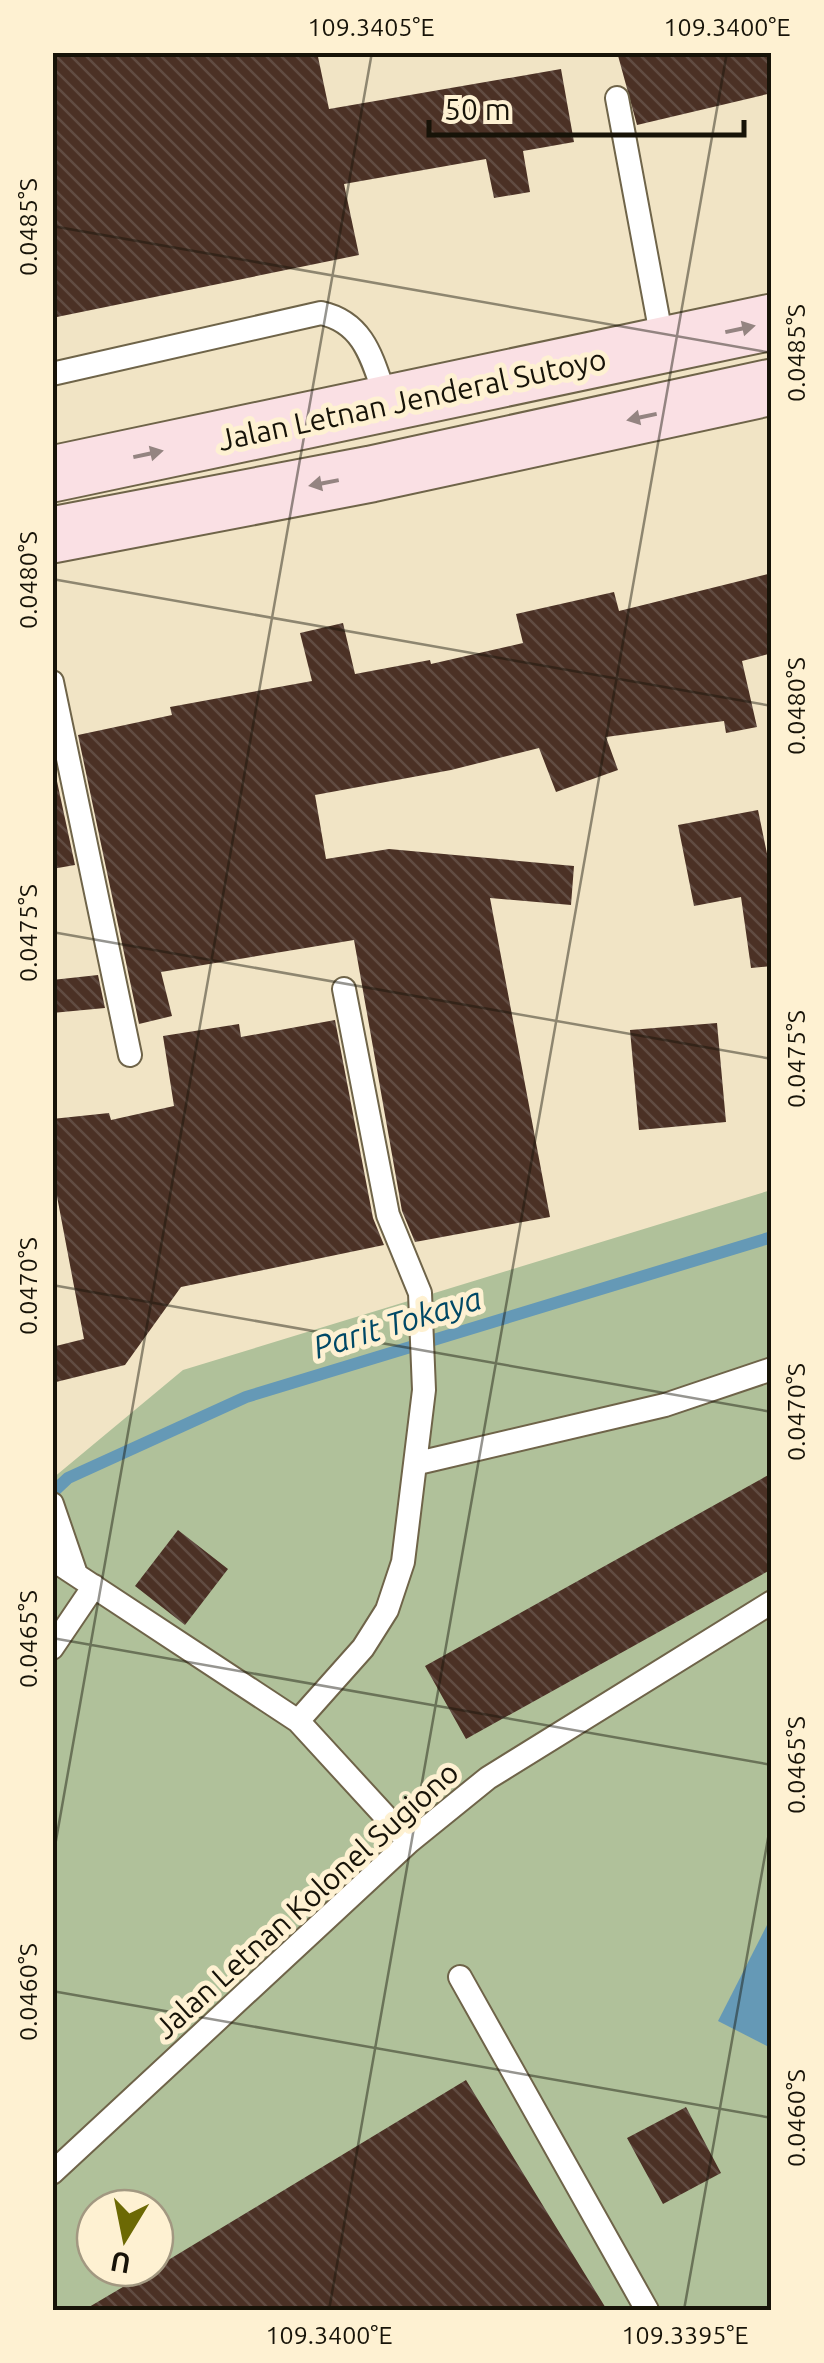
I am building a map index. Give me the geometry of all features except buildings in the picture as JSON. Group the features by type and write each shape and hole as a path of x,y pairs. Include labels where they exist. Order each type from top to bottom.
{"street":[{"name":"Jalan Letnan Jenderal Sutoyo","path":"52,474 389,406 772,322"},
{"name":"Jalan Letnan Jenderal Sutoyo","path":"52,534 370,474 772,387"}],"lane":[{"path":"617,98 663,345"},
{"path":"52,374 321,313 350,323 362,335 389,406"},
{"path":"52,682 130,1055"},
{"path":"298,1721 363,1648 387,1610 403,1562 424,1390 422,1302 388,1215 344,989"},
{"path":"418,1463 665,1405 772,1369"},
{"path":"52,1504 85,1580"},
{"path":"52,1559 298,1721 409,1842"},
{"path":"52,1648 85,1580"},
{"name":"Jalan Letnan Kolonel Sugiono","path":"52,2173 409,1842 488,1778 772,1602"},
{"path":"460,1977 647,2310"}],"green space":[{"path":"771,1190 771,2310 53,2310 53,1478 183,1370"}],"water":[{"path":"767,1925 772,1927 771,2048 718,2021"}],"waterway":[{"name":"Parit Tokaya","path":"52,1493 68,1478 246,1397 772,1237"}]}
